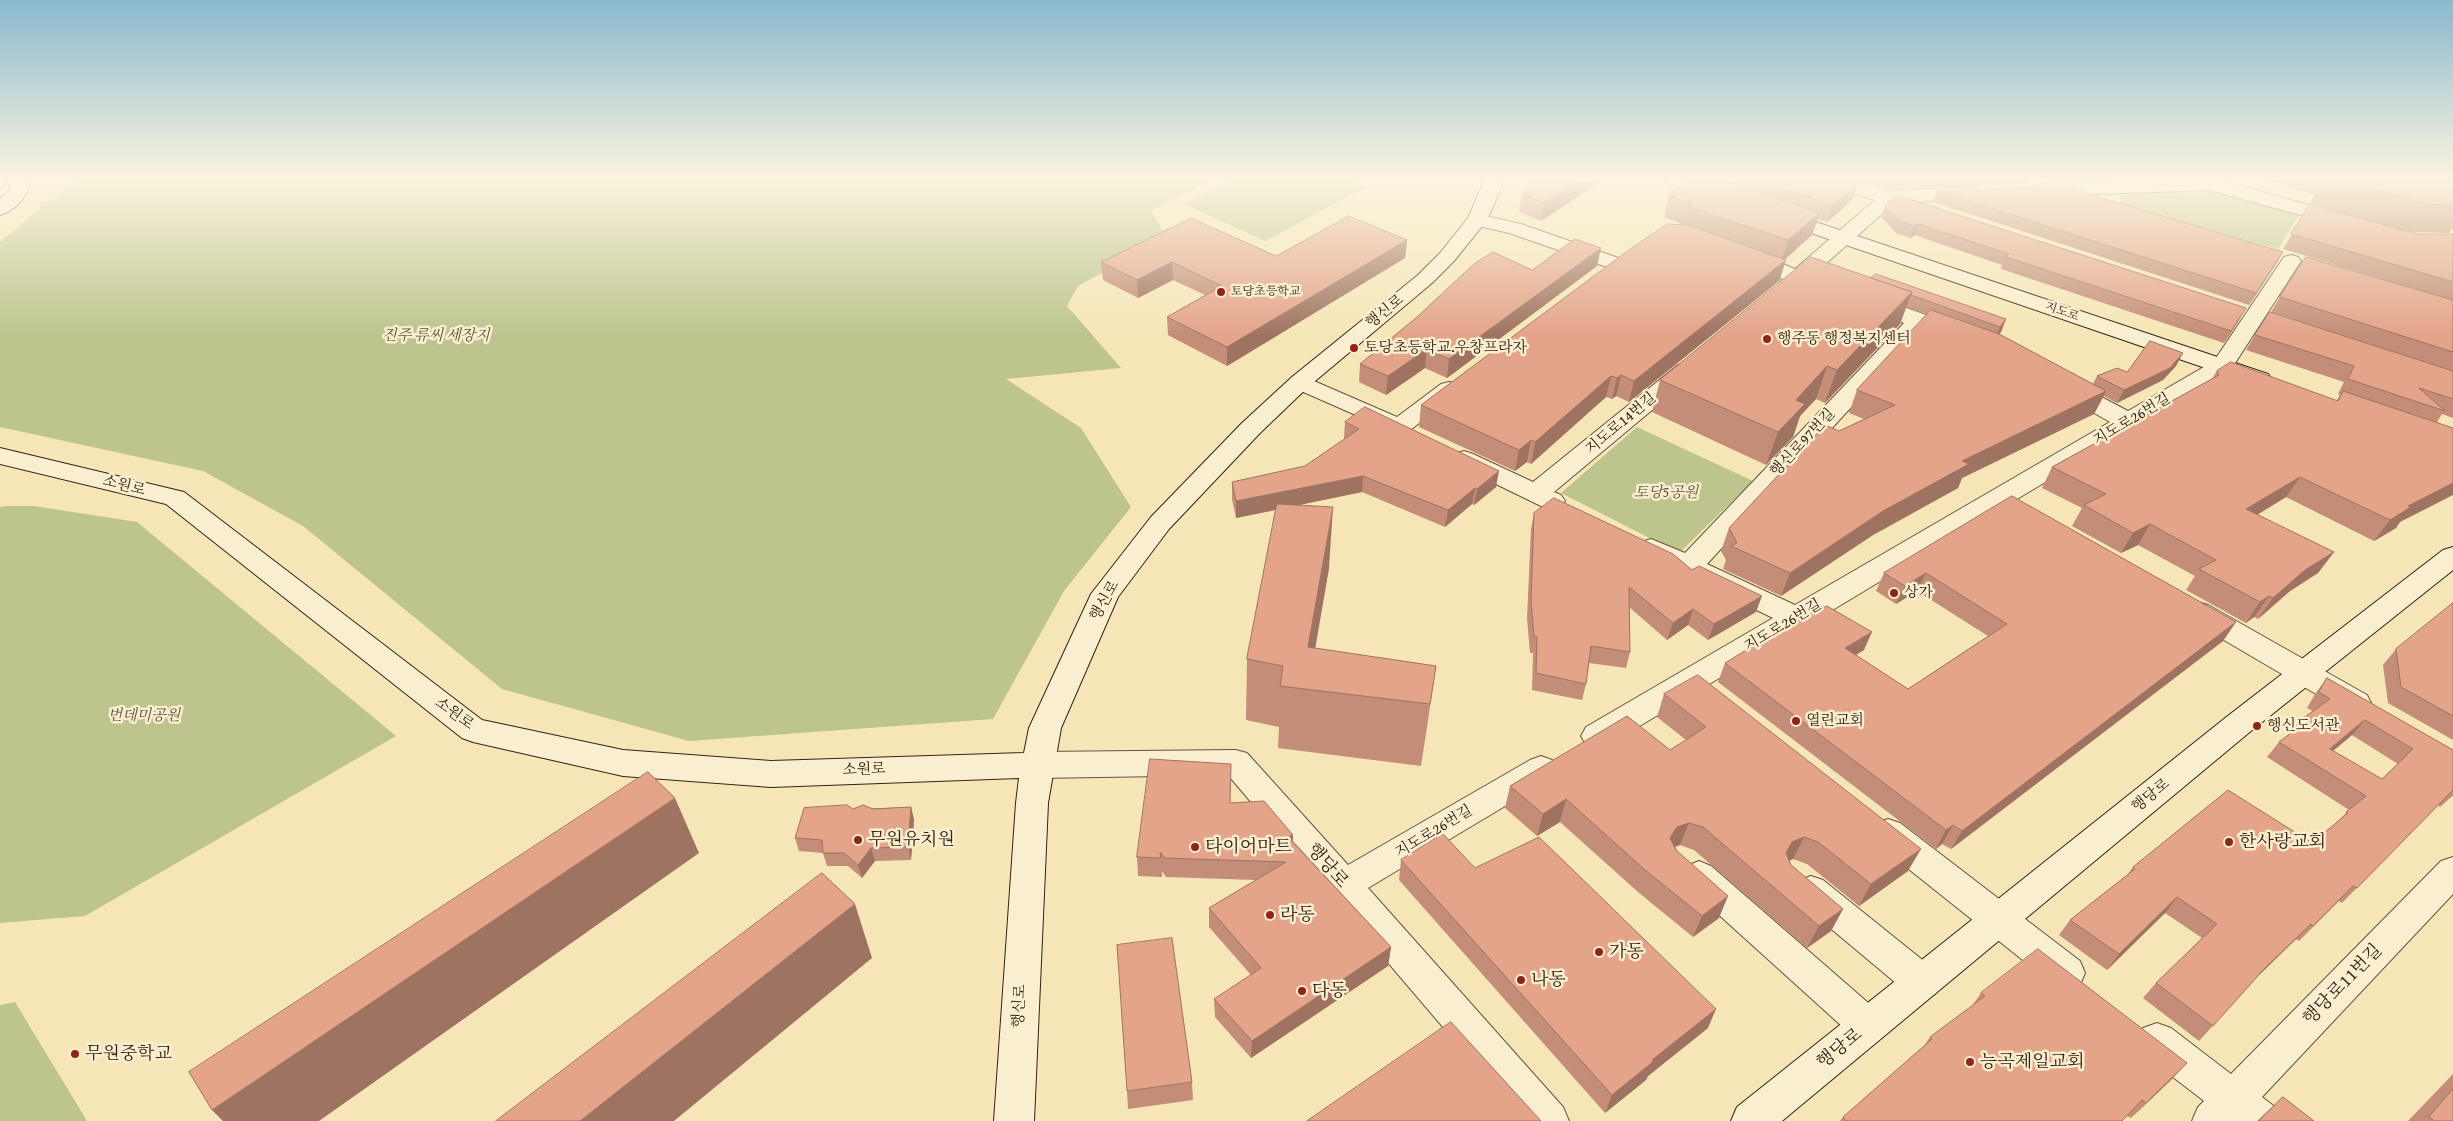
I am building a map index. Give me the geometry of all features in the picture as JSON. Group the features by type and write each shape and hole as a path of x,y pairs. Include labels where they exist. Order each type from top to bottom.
{"street":[{"name":"행신로","path":"1014,1121 1032,803 1037,765 1045,728 1104,594 1160,523 1216,464 1300,382 1425,279 1447,257 1468,231"},
{"path":"1526,231 1624,258 1593,281"},
{"name":"지도로","path":"1825,231 2278,384"},
{"path":"1775,296 1852,231"},
{"path":"1728,252 1972,340"},
{"path":"2222,366 2252,317 2291,261"},
{"name":"행신로97번길","path":"1689,566 1918,321"},
{"name":"지도로14번길","path":"1536,494 1706,354"},
{"name":"지도로26번길","path":"1344,885 1569,752 1703,689 1797,618 2222,366"},
{"path":"1398,427 1469,374"},
{"path":"2051,379 2129,422"},
{"path":"1300,382 1572,510"},
{"name":"소원로","path":"0,456 175,498 473,730 623,763 771,774 1037,765"},
{"path":"0,475 29,463"},
{"path":"2000,498 2026,513"},
{"path":"1626,536 1797,618"},
{"name":"행당로","path":"1751,1121 2453,556"},
{"path":"2173,598 2384,719"},
{"name":"행당로","path":"1037,765 1236,762 1549,1121"},
{"path":"1863,814 2092,991"},
{"path":"1681,860 1868,1026"},
{"name":"행당로11번길","path":"2235,1114 2453,871"},
{"path":"1794,876 1922,982"},
{"path":"2131,1021 2235,1114"}],"green space":[{"name":"진주 류씨 세장지","path":"13,231 1163,231 1166,237 1078,286 1067,306 1121,368 1006,379 1081,428 1131,507 1064,591 993,719 689,741 502,689 303,526 203,471 0,427 0,242"},
{"path":"1244,231 1283,231 1265,241"},
{"path":"2215,231 2289,231 2278,249"},
{"name":"토당5공원","path":"1637,427 1753,481 1679,553 1561,493"},
{"name":"번데미공원","path":"34,506 137,522 396,736 85,916 0,923 0,507"},
{"path":"15,1002 87,1121 0,1121 0,1005"}],"building":[{"path":"1164,231 1221,231 1276,256 1321,231 1386,231 1407,240 1227,347 1167,317 1222,286 1172,262 1137,280 1101,262"},
{"path":"1656,231 1706,231 1786,260 1634,381 1621,375 1617,378 1611,376 1535,442 1531,440 1519,450 1421,405"},
{"path":"1762,231 1798,231 1788,240"},
{"path":"1940,231 2009,231 2246,308 2231,331 2006,257 2009,254"},
{"path":"2063,231 2214,231 2283,252 2256,293"},
{"path":"2293,231 2408,231 2418,234 2453,234 2453,282 2291,234"},
{"path":"1575,239 1601,248 1449,359 1427,349 1388,376 1360,364 1417,317 1475,263 1493,252 1532,270"},
{"path":"1811,257 1912,292 1837,370 1827,366 1796,400 1805,404 1778,432 1660,380"},
{"path":"2306,257 2453,300 2453,352 2280,297"},
{"path":"1876,274 2006,319 2000,327 1911,295 1912,292 1871,278"},
{"path":"1931,310 1999,334 2106,391 1962,461 1969,464 1883,511 1790,573 1731,546 1737,543 1729,528 1825,425 1839,431 1895,405 1857,390"},
{"path":"2270,312 2453,371 2453,399 2419,388 2445,411 2348,379 2354,366 2255,335"},
{"path":"2150,341 2183,353 2170,368 2124,390 2097,376 2117,368 2127,372"},
{"path":"2231,362 2338,401 2343,391 2453,428 2453,483 2408,506 2411,507 2390,520 2300,477 2246,509 2334,552 2305,570 2273,598 2269,596 2260,602 2199,569 2216,560 2150,524 2133,533 2084,505 2106,494 2052,467 2219,375 2217,371"},
{"path":"1365,407 1499,471 1448,510 1363,476 1236,501 1232,482 1305,466 1359,429 1345,422"},
{"path":"2012,496 2236,622 1962,831 1953,825 1946,830 1725,663 1792,622 1827,606 1872,632 1845,648 1908,689 2007,624 1926,573 1905,586 1884,573"},
{"path":"1554,498 1673,554 1692,570 1699,566 1762,596 1714,624 1693,609 1673,623 1629,587 1630,652 1591,646 1586,684 1536,673 1537,637 1534,636 1531,601 1534,513"},
{"path":"1277,504 1333,507 1308,647 1436,666 1430,704 1280,686 1283,666 1247,659"},
{"path":"2453,603 2453,716 2401,687 2396,649"},
{"path":"1698,675 1921,849 1871,884 1818,842 1804,837 1792,842 1786,853 1791,865 1843,909 1819,926 1703,827 1689,823 1677,827 1670,838 1676,850 1728,896 1702,916 1645,870 1566,799 1543,814 1510,786 1627,716 1670,750 1706,727 1664,694"},
{"path":"2327,678 2453,750 2453,790 2357,888 2353,886 2313,926 2311,924 2265,968 2213,1026 2156,983 2217,924 2177,897 2119,954 2070,920 2135,869 2133,867 2228,790 2312,843 2348,813 2346,812 2366,796 2279,742 2303,724 2299,721 2330,699 2319,692","holes":["2365,720 2413,749 2382,779 2330,749"]},
{"path":"1150,759 1231,764 1230,803 1264,801 1293,835 1288,837 1391,947 1252,1041 1214,999 1261,968 1209,908 1286,862 1165,858 1160,852 1161,858 1137,857"},
{"path":"648,772 675,798 212,1110 189,1072"},
{"name":"무원유치원","path":"847,805 853,809 863,805 873,809 911,807 908,847 871,848 858,865 844,853 823,853 822,840 795,838 804,808"},
{"path":"1443,834 1475,868 1539,837 1716,1009 1612,1095 1401,860"},
{"path":"822,873 855,904 580,1121 496,1121"},
{"path":"1172,938 1192,1082 1127,1091 1117,945"},
{"path":"2038,949 2187,1063 2146,1103 2142,1100 2122,1121 1846,1121 1843,1117 1932,1039 1930,1037 1985,996 1981,993"},
{"path":"1451,1022 1541,1121 1307,1121"},
{"path":"2453,1089 2453,1121 2435,1121 2429,1117"},
{"path":"2283,1097 2314,1121 2259,1121"}],"place":[{"name":"토당초등학교","path":"1221,292"},
{"name":"행주동 행정복지센터","path":"1767,339"},
{"name":"토당초등학교.우창프라자","path":"1354,348"},
{"name":"상가","path":"1894,593"},
{"name":"열린교회","path":"1796,721"},
{"name":"행신도서관","path":"2257,726"},
{"name":"무원유치원","path":"858,840"},
{"name":"한사랑교회","path":"2229,842"},
{"name":"타이어마트","path":"1195,847"},
{"name":"라동","path":"1270,915"},
{"name":"가동","path":"1599,952"},
{"name":"나동","path":"1521,980"},
{"name":"다동","path":"1302,991"},
{"name":"무원중학교","path":"75,1054"},
{"name":"능곡제일교회","path":"1970,1062"}]}
